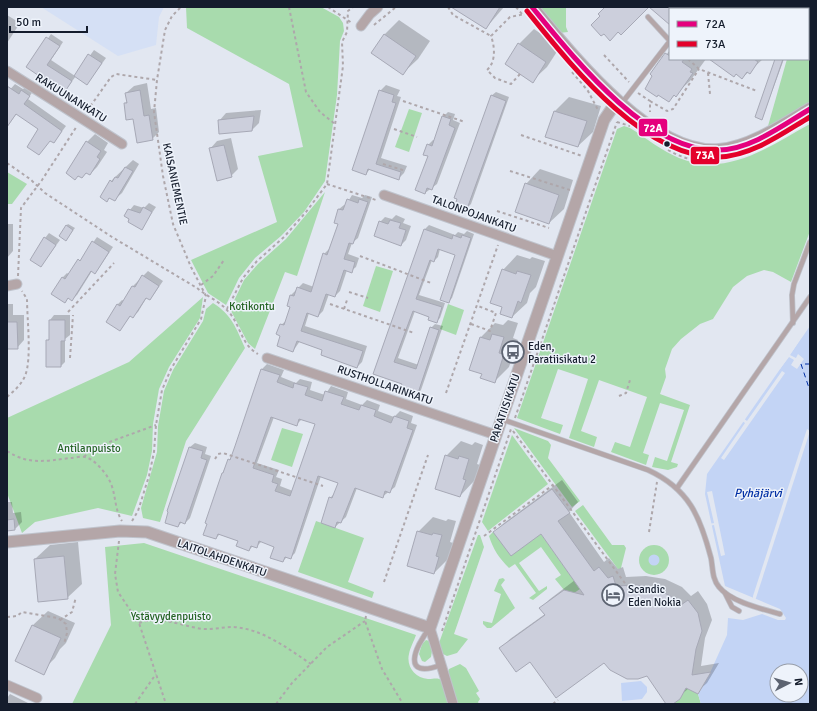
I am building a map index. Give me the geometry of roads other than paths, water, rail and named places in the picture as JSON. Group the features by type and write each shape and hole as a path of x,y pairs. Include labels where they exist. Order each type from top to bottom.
{"main road":[{"path":"528,11 619,102 678,143 708,151 730,148 747,143 810,109"}],"street":[{"path":"361,26 370,14 378,7"},
{"name":"RAKUUNANKATU","path":"7,71 122,144"},
{"name":"PARATIISIKATU","path":"430,628 606,116 619,102"},
{"name":"TALONPOJANKATU","path":"381,198 501,236 557,256"},
{"path":"7,286 17,284"},
{"name":"RUSTHOLLARINKATU","path":"267,358 496,435"},
{"name":"LAITOLAHDENKATU","path":"7,542 121,532 147,532 430,628"},
{"path":"430,628 453,704"},
{"path":"7,685 36,698"}],"lane":[{"path":"648,17 669,40"},
{"path":"619,102 669,42"},
{"path":"793,323 792,295 794,284 810,242"},
{"path":"677,488 810,297"},
{"path":"501,419 512,426 658,475 677,488 698,515 707,542 714,580 725,593 732,606 739,612"},
{"path":"725,593 751,606 780,614"},
{"path":"430,628 419,643 414,655 414,661 416,666 424,669 441,665"}],"water":[{"name":"Pyhäjärvi","path":"810,326 810,704 701,704 698,694 709,675 727,635 728,618 743,620 762,614 778,620 785,620 786,618 780,609 725,586 705,494 707,474"},
{"path":"654,554 658,556 660,560 658,564 654,566 650,564 648,560 650,556"},
{"path":"641,681 647,687 647,692 642,699 622,701 621,683"}],"place":[{"name":"Eden, Paratiisikatu 2","path":"513,352"},
{"name":"Scandic Eden Nokia","path":"613,595"}],"park label":[{"name":"Kotikontu","path":"252,306"},
{"name":"Antilanpuisto","path":"89,448"},
{"name":"Ystävyydenpuisto","path":"171,616"}]}
